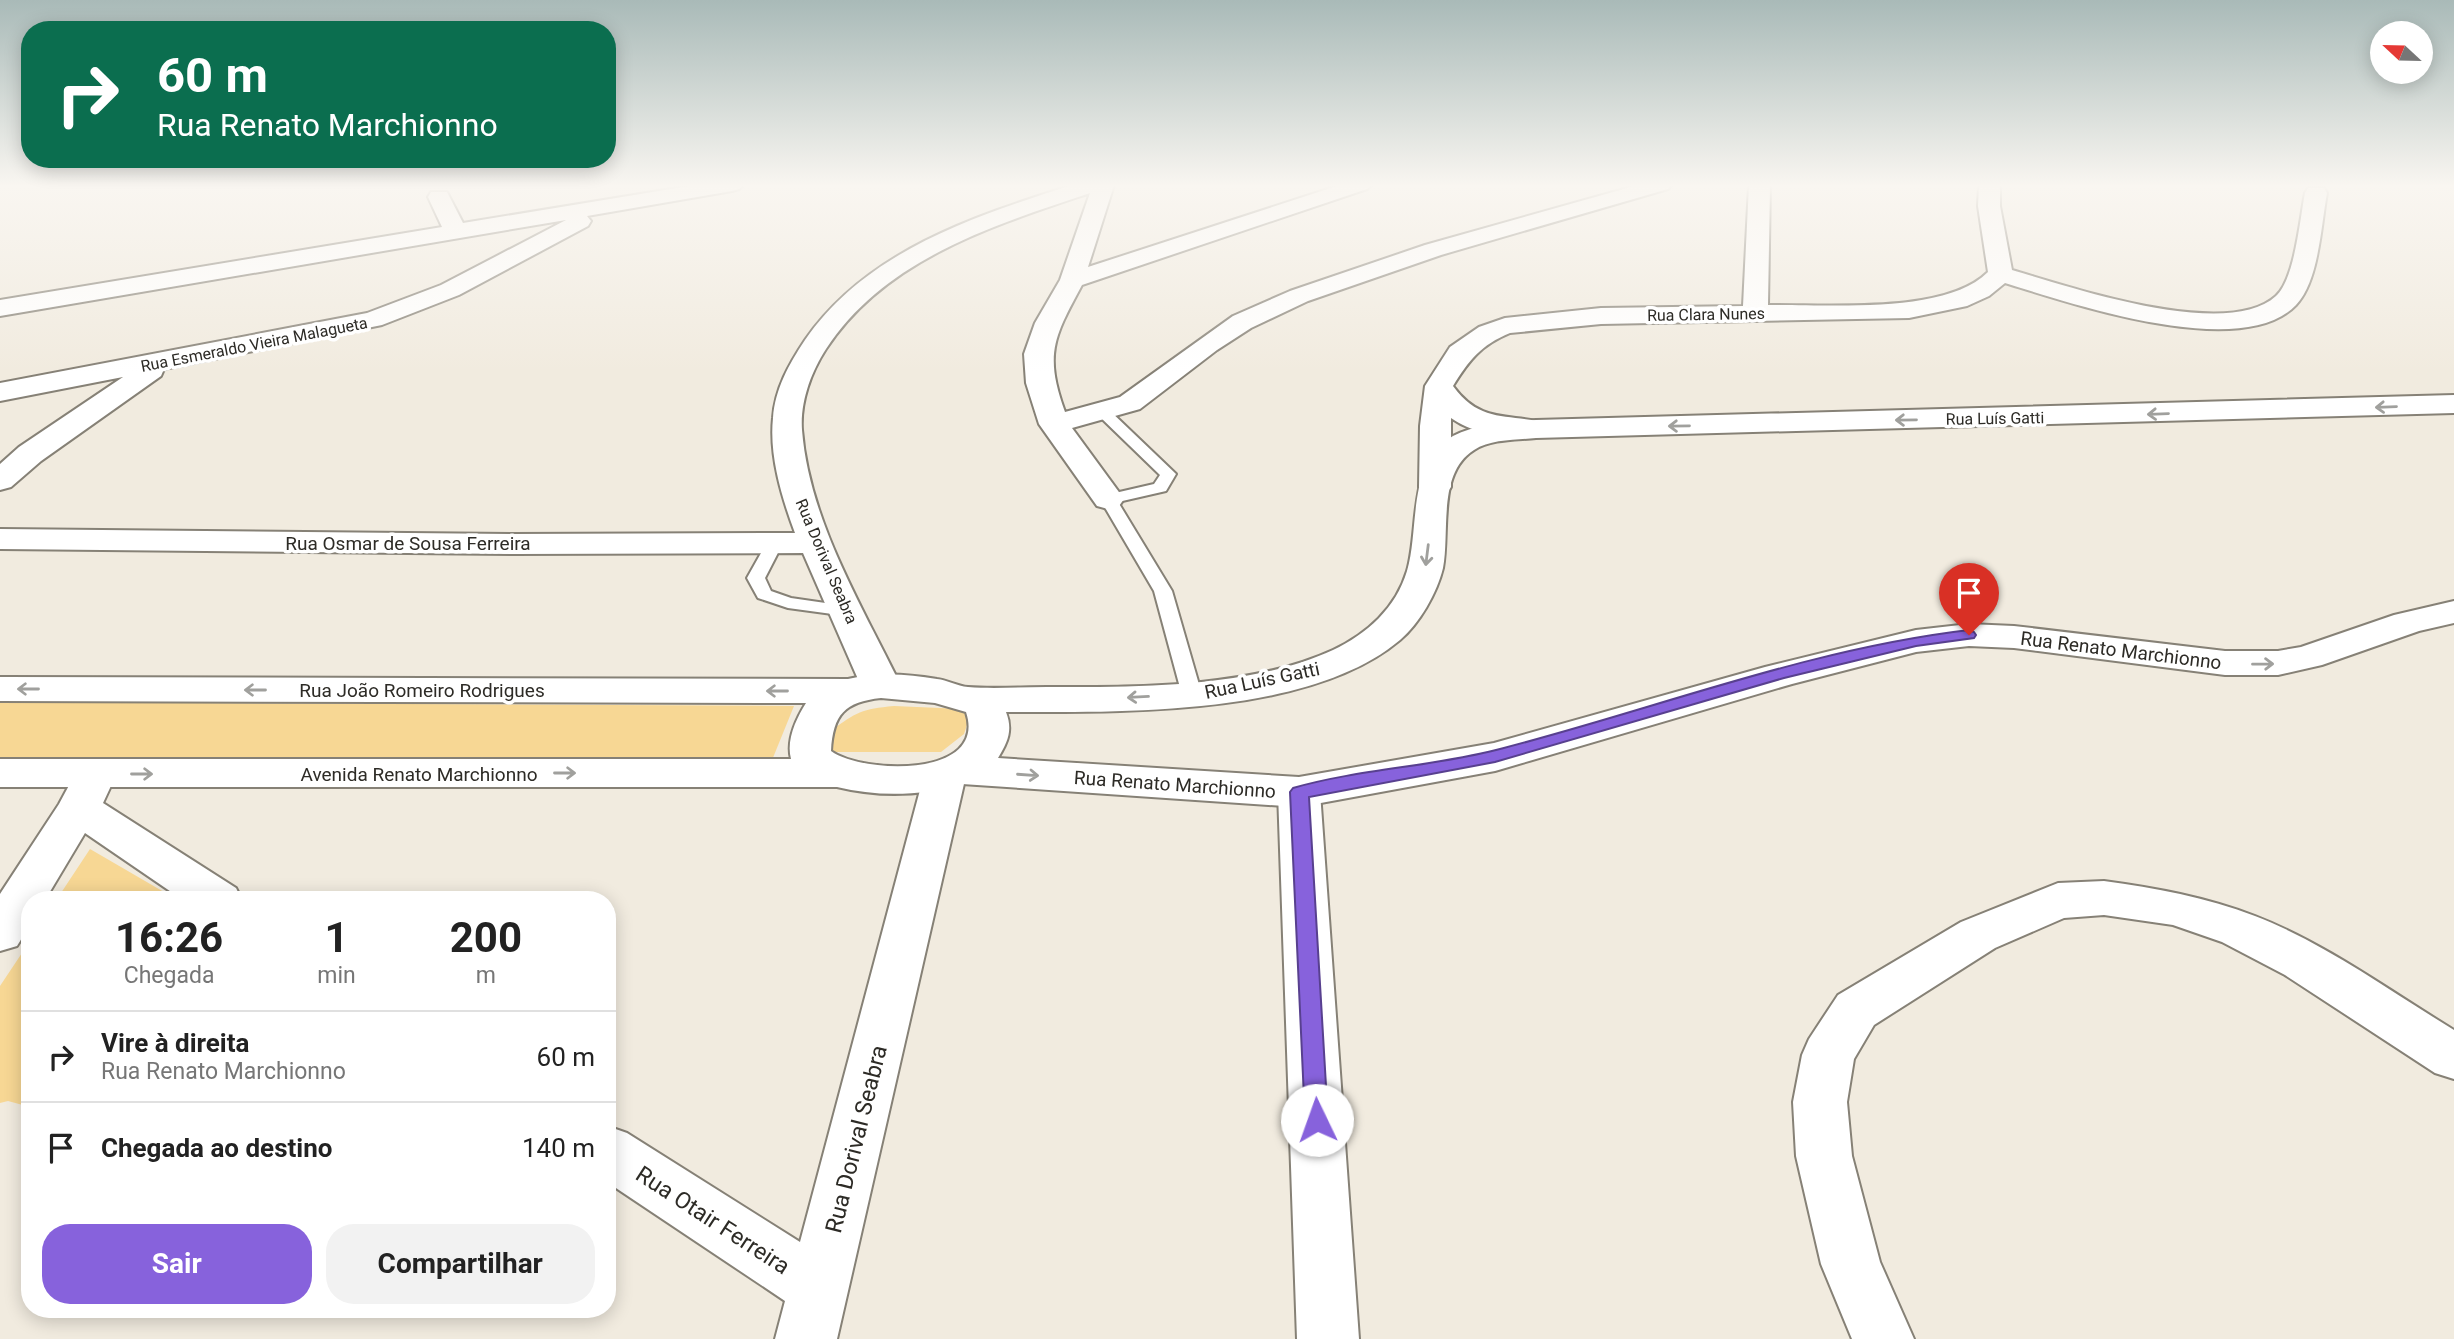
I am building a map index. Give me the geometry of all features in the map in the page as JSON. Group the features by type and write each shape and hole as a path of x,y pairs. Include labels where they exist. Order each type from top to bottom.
{"street":[{"path":"0,308 353,247"},
{"name":"Rua Esmeraldo Vieira Malagueta","path":"0,392 361,323 450,290 519,247"},
{"name":"Rua Dorival Seabra","path":"863,689 847,611 797,489 787,429 794,382 816,340 850,300 894,267 930,247"},
{"path":"1083,247 1072,280 1048,323 1038,354 1040,383 1054,424 1108,499"},
{"path":"1072,280 1171,247"},
{"path":"1054,424 1130,403 1242,322 1299,296 1442,247"},
{"path":"1755,314 1757,247"},
{"path":"1998,247 2000,274 2147,313 2220,323 2242,321 2266,314 2286,303 2296,285 2304,247"},
{"name":"Rua Clara Nunes","path":"1435,487 1435,426 1439,386 1461,353 1488,333 1505,326 1601,316 1928,308 1972,298 1986,290 2000,274"},
{"path":"0,480 30,454 163,362"},
{"name":"Rua Luís Gatti","path":"1439,386 1450,403 1468,418 1490,424 1536,429"},
{"name":"Rua Luís Gatti","path":"970,699 1103,699 1192,695 1315,672 1356,652 1387,632 1410,601 1426,567 1435,487 1453,451 1463,444 1494,434 1536,429 2454,404"},
{"name":"Rua Osmar de Sousa Ferreira","path":"0,539 512,544 817,543"},
{"name":"Rua Renato Marchionno","path":"838,773 925,779 953,772 1299,792 1495,757 1779,674 1916,641 1969,635 2014,637 2225,663 2278,663 2454,611"},
{"name":"Rua João Romeiro Rodrigues","path":"0,689 863,689 937,691 970,699"},
{"path":"838,773 810,756 810,732 822,709 863,689"},
{"path":"953,772 974,760 986,745 990,730 989,716 982,704 970,699"},
{"name":"Rua Dorival Seabra","path":"813,1314 953,772"},
{"name":"Avenida Renato Marchionno","path":"0,773 87,792 838,773"},
{"path":"26,891 87,792 208,891"},
{"path":"1299,792 1328,1339"},
{"path":"1883,1339 1851,1264 1824,1156 1820,1102 1828,1055 1856,1010 1978,935 2058,901 2104,898 2175,908 2239,929 2302,961 2454,1057"},
{"path":"0,933 21,899"},
{"name":"Rua Otair Ferreira","path":"616,1159 813,1314"}],"lane":[{"path":"1103,412 1168,474 1160,488 1108,499 1163,591 1192,695"},
{"path":"775,543 756,578 764,594 788,603 847,611"}],"shaded area":[{"path":"0,702 794,706 768,770 0,767"},
{"path":"894,706 963,709 969,719 964,734 941,752 833,752 831,731 860,712"},
{"path":"90,849 162,891 62,891"},
{"path":"21,954 21,1105 8,1101 0,1103 0,986"}],"route":[{"path":"1317,1120 1299,792 1495,757 1779,674 1916,641 1969,635"}]}
